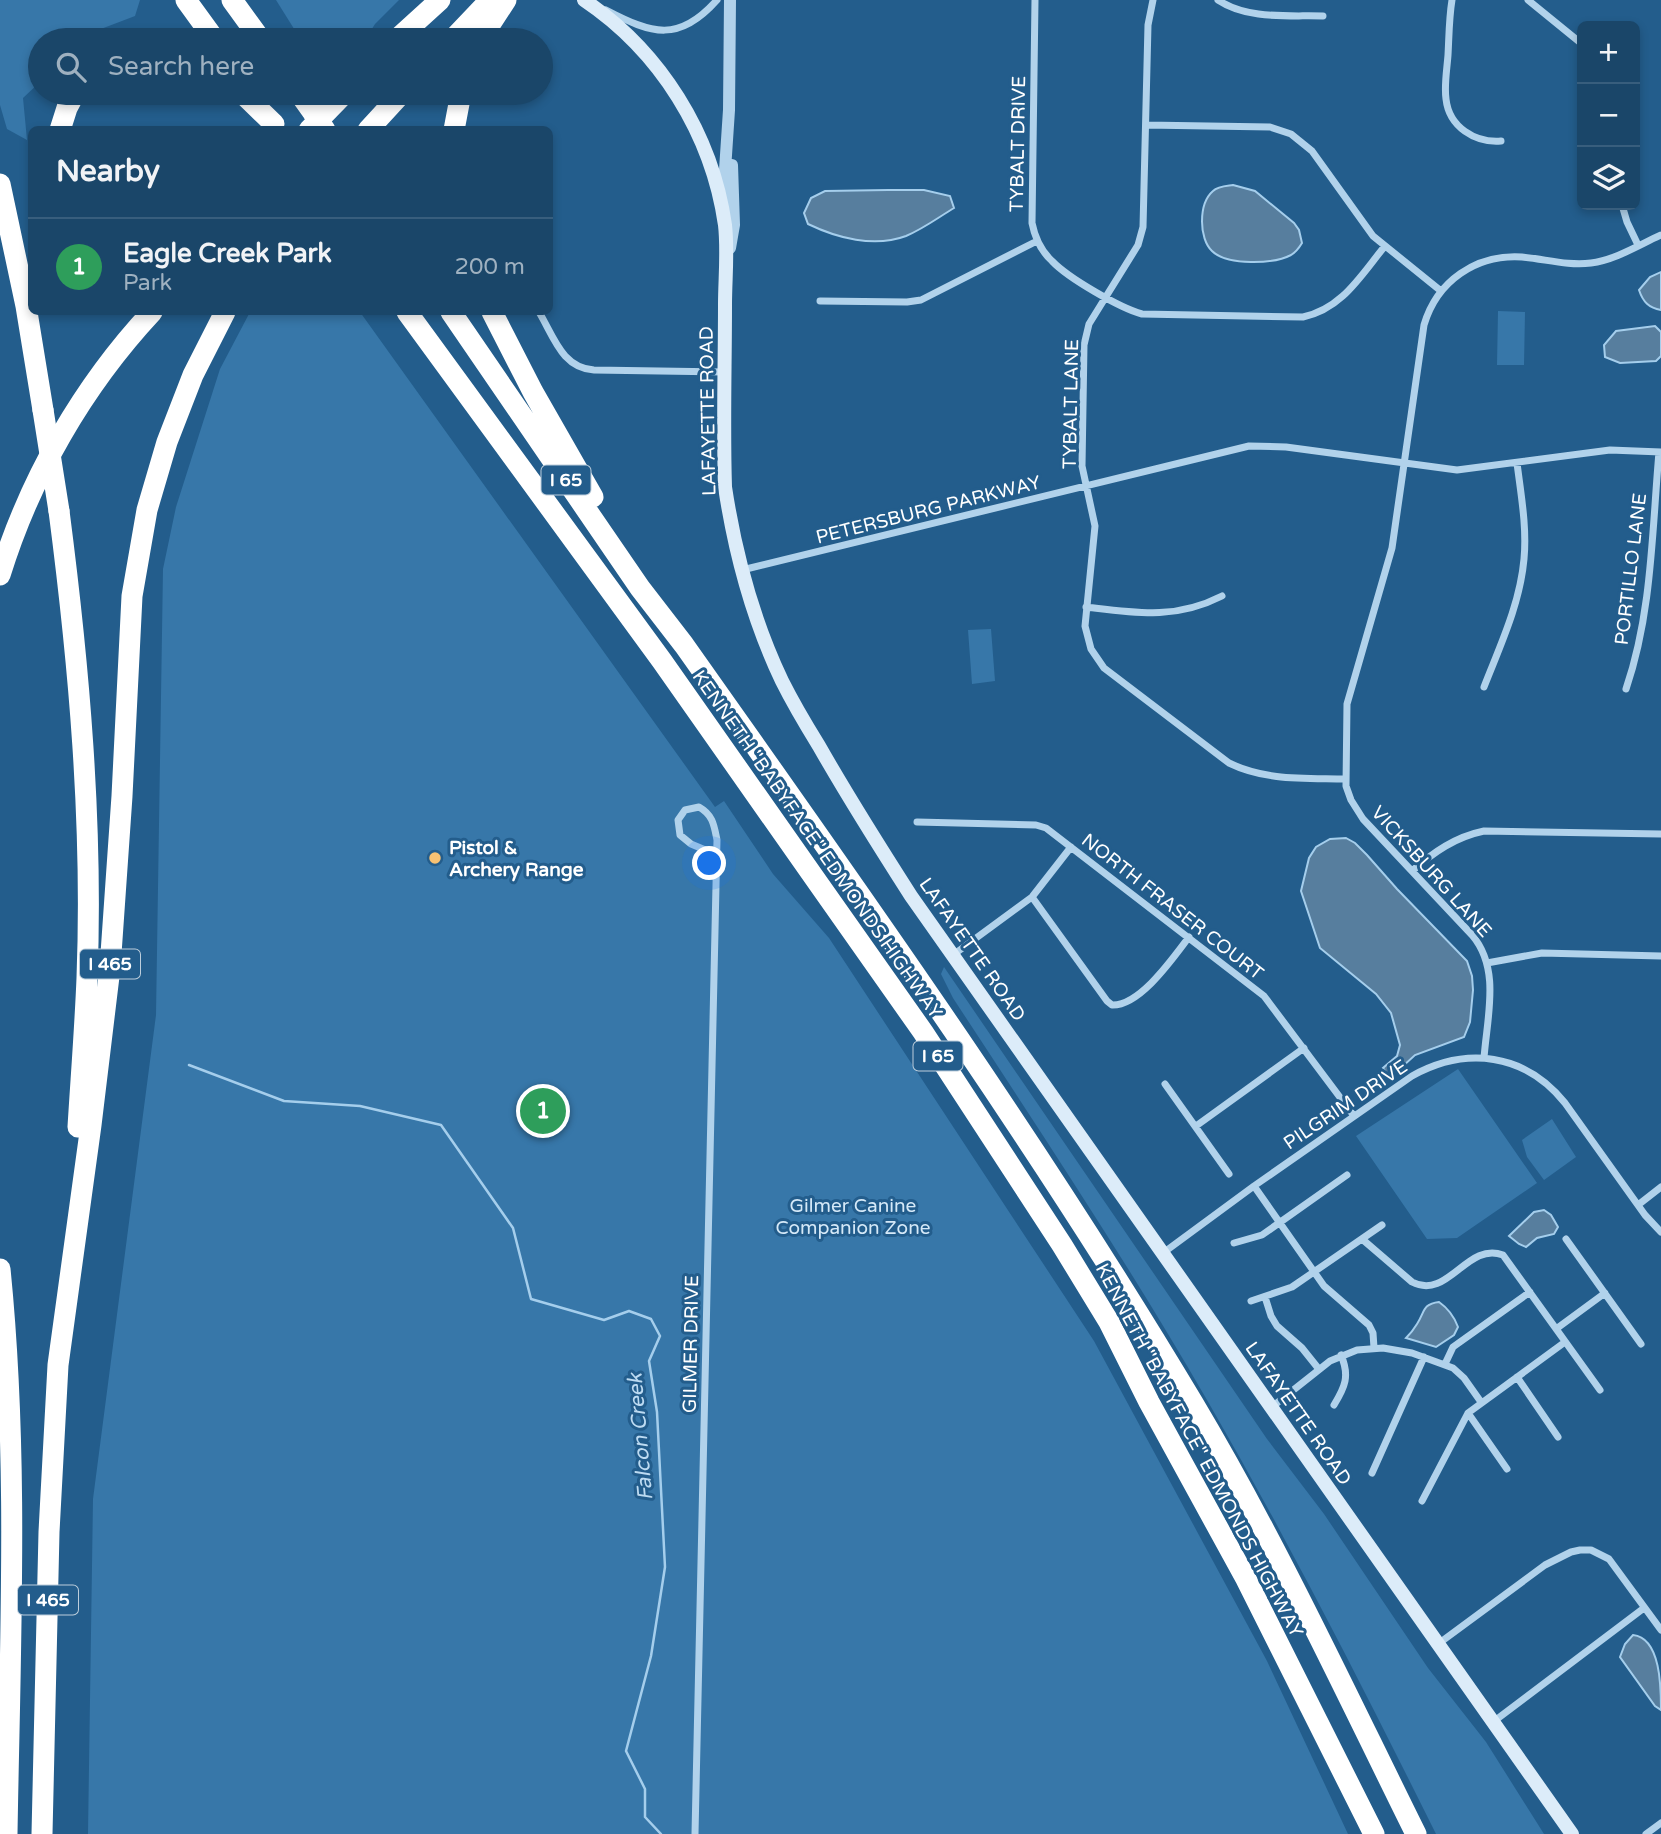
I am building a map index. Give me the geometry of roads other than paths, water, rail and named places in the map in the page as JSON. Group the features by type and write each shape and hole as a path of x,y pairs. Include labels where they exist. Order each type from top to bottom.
{"highway":[{"path":"186,0 206,28"},
{"path":"232,0 252,28"},
{"path":"409,28 440,0"},
{"path":"421,28 448,0"},
{"path":"463,28 490,0"},
{"path":"488,28 506,0"},
{"path":"61,126 68,105"},
{"path":"254,105 275,126"},
{"path":"260,105 275,126"},
{"path":"306,105 318,126"},
{"path":"318,126 335,105"},
{"path":"318,126 345,105"},
{"path":"372,126 391,105"},
{"path":"455,126 459,105"},
{"path":"0,184 26,306 59,511 77,677 84,786 88,906 86,991 65,1307"},
{"path":"0,575 33,491 69,423 113,357 149,315"},
{"name":"I 465","path":"42,1834 50,1532 58,1365 92,1125 110,968 130,619 138,557 167,442 193,375 223,315"},
{"name":"KENNETH \"BABYFACE\" EDMONDS HIGHWAY","path":"409,315 662,661 923,1032 1062,1245 1109,1322 1149,1402 1246,1578 1374,1834"},
{"name":"KENNETH \"BABYFACE\" EDMONDS HIGHWAY","path":"453,315 640,587 684,645 955,1030 1074,1211 1194,1405 1319,1638 1416,1834"},
{"path":"494,315 545,413 684,645"},
{"name":"I 465","path":"0,1269 8,1380 12,1541 7,1834"}],"main road":[{"name":"LAFAYETTE ROAD","path":"586,0 640,46 679,98 710,165 725,225 725,487 742,570 761,629 782,681 853,805 911,896 1572,1834"}],"street":[{"path":"586,0 636,26 657,30 675,29 691,22 717,0"},
{"path":"726,269 734,225 729,110 730,0"},
{"name":"TYBALT DRIVE","path":"1035,0 1031,212 1037,241"},
{"name":"TYBALT LANE","path":"1153,0 1148,25 1143,231 1138,245 1089,324 1084,345 1082,461 1095,526 1086,607 1085,626 1088,640 1101,665 1225,761 1251,773 1274,778 1345,779"},
{"path":"1218,0 1235,10 1252,13 1323,16"},
{"path":"1452,0 1445,94 1449,112 1458,126 1469,135 1484,141 1501,141"},
{"path":"1528,0 1577,40"},
{"path":"725,225 723,198 729,110"},
{"path":"1146,125 1270,127 1291,134 1312,151 1367,229 1441,291 1465,270 1491,259 1523,257 1573,264 1591,263 1614,257 1661,235"},
{"path":"1623,210 1638,245"},
{"path":"820,301 920,300 1037,241 1054,263 1128,310 1153,315 1303,317 1321,312 1338,302 1385,246"},
{"name":"VICKSBURG LANE","path":"1441,291 1431,307 1422,334 1390,558 1348,700 1345,779 1356,809 1478,942 1487,963 1490,988 1484,1058"},
{"path":"541,315 565,357 577,367 594,370 725,372"},
{"name":"PETERSBURG PARKWAY","path":"742,570 1249,446 1286,447 1457,470 1620,449 1660,452"},
{"name":"PORTILLO LANE","path":"1626,689 1637,653 1644,611 1660,452"},
{"path":"1484,687 1515,605 1523,569 1525,527 1517,463"},
{"path":"1086,607 1168,614 1200,606 1222,596"},
{"name":"GILMER DRIVE","path":"695,1834 717,840 713,820 708,812 699,807 685,810 678,820 680,835 691,844 715,854"},
{"name":"NORTH FRASER COURT","path":"918,822 1037,825 1046,828 1264,996 1354,1116"},
{"path":"1412,871 1441,847 1484,831 1661,834"},
{"path":"953,955 1032,897 1070,847"},
{"path":"1032,897 1107,1002 1114,1006 1122,1004 1153,983 1188,937"},
{"path":"1487,963 1542,953 1661,956"},
{"path":"1196,1126 1304,1048"},
{"name":"PILGRIM DRIVE","path":"1163,1253 1412,1076 1433,1065 1459,1058 1484,1058 1525,1069 1552,1088 1638,1205 1661,1231"},
{"path":"1165,1084 1229,1174"},
{"path":"1234,1243 1262,1235 1347,1174"},
{"path":"1254,1186 1324,1286 1368,1325 1372,1331 1374,1348"},
{"path":"1638,1205 1661,1187"},
{"path":"1251,1301 1285,1291 1382,1225"},
{"path":"1362,1239 1412,1282 1421,1286 1438,1284 1480,1254 1495,1252 1505,1257 1600,1390"},
{"path":"1566,1239 1641,1344"},
{"path":"1445,1364 1453,1347 1530,1292"},
{"path":"1556,1329 1605,1293"},
{"path":"1265,1297 1270,1316 1277,1326 1302,1348 1318,1368"},
{"path":"1422,1502 1468,1413 1565,1342"},
{"path":"1272,1407 1318,1368 1341,1355 1374,1348 1406,1351 1445,1364 1459,1372 1481,1402"},
{"path":"1334,1405 1347,1378 1341,1355"},
{"path":"1372,1473 1424,1357"},
{"path":"1517,1377 1558,1437"},
{"path":"1468,1413 1507,1469"},
{"path":"1438,1644 1545,1565 1580,1550 1591,1550 1609,1559 1661,1630"},
{"path":"1493,1722 1644,1608"},
{"path":"1646,1834 1661,1823"}],"waterway":[{"name":"Falcon Creek","path":"189,1065 284,1101 360,1106 441,1125 513,1228 531,1299 604,1320 629,1311 651,1319 660,1336 649,1361 657,1412 665,1567 651,1656 626,1751 645,1789 645,1817 661,1834"}],"place":[{"name":"Pistol & Archery Range","path":"435,858"},
{"name":"Eagle Creek Park","path":"543,1111"}],"park label":[{"name":"Gilmer Canine Companion Zone","path":"853,1216"}]}
